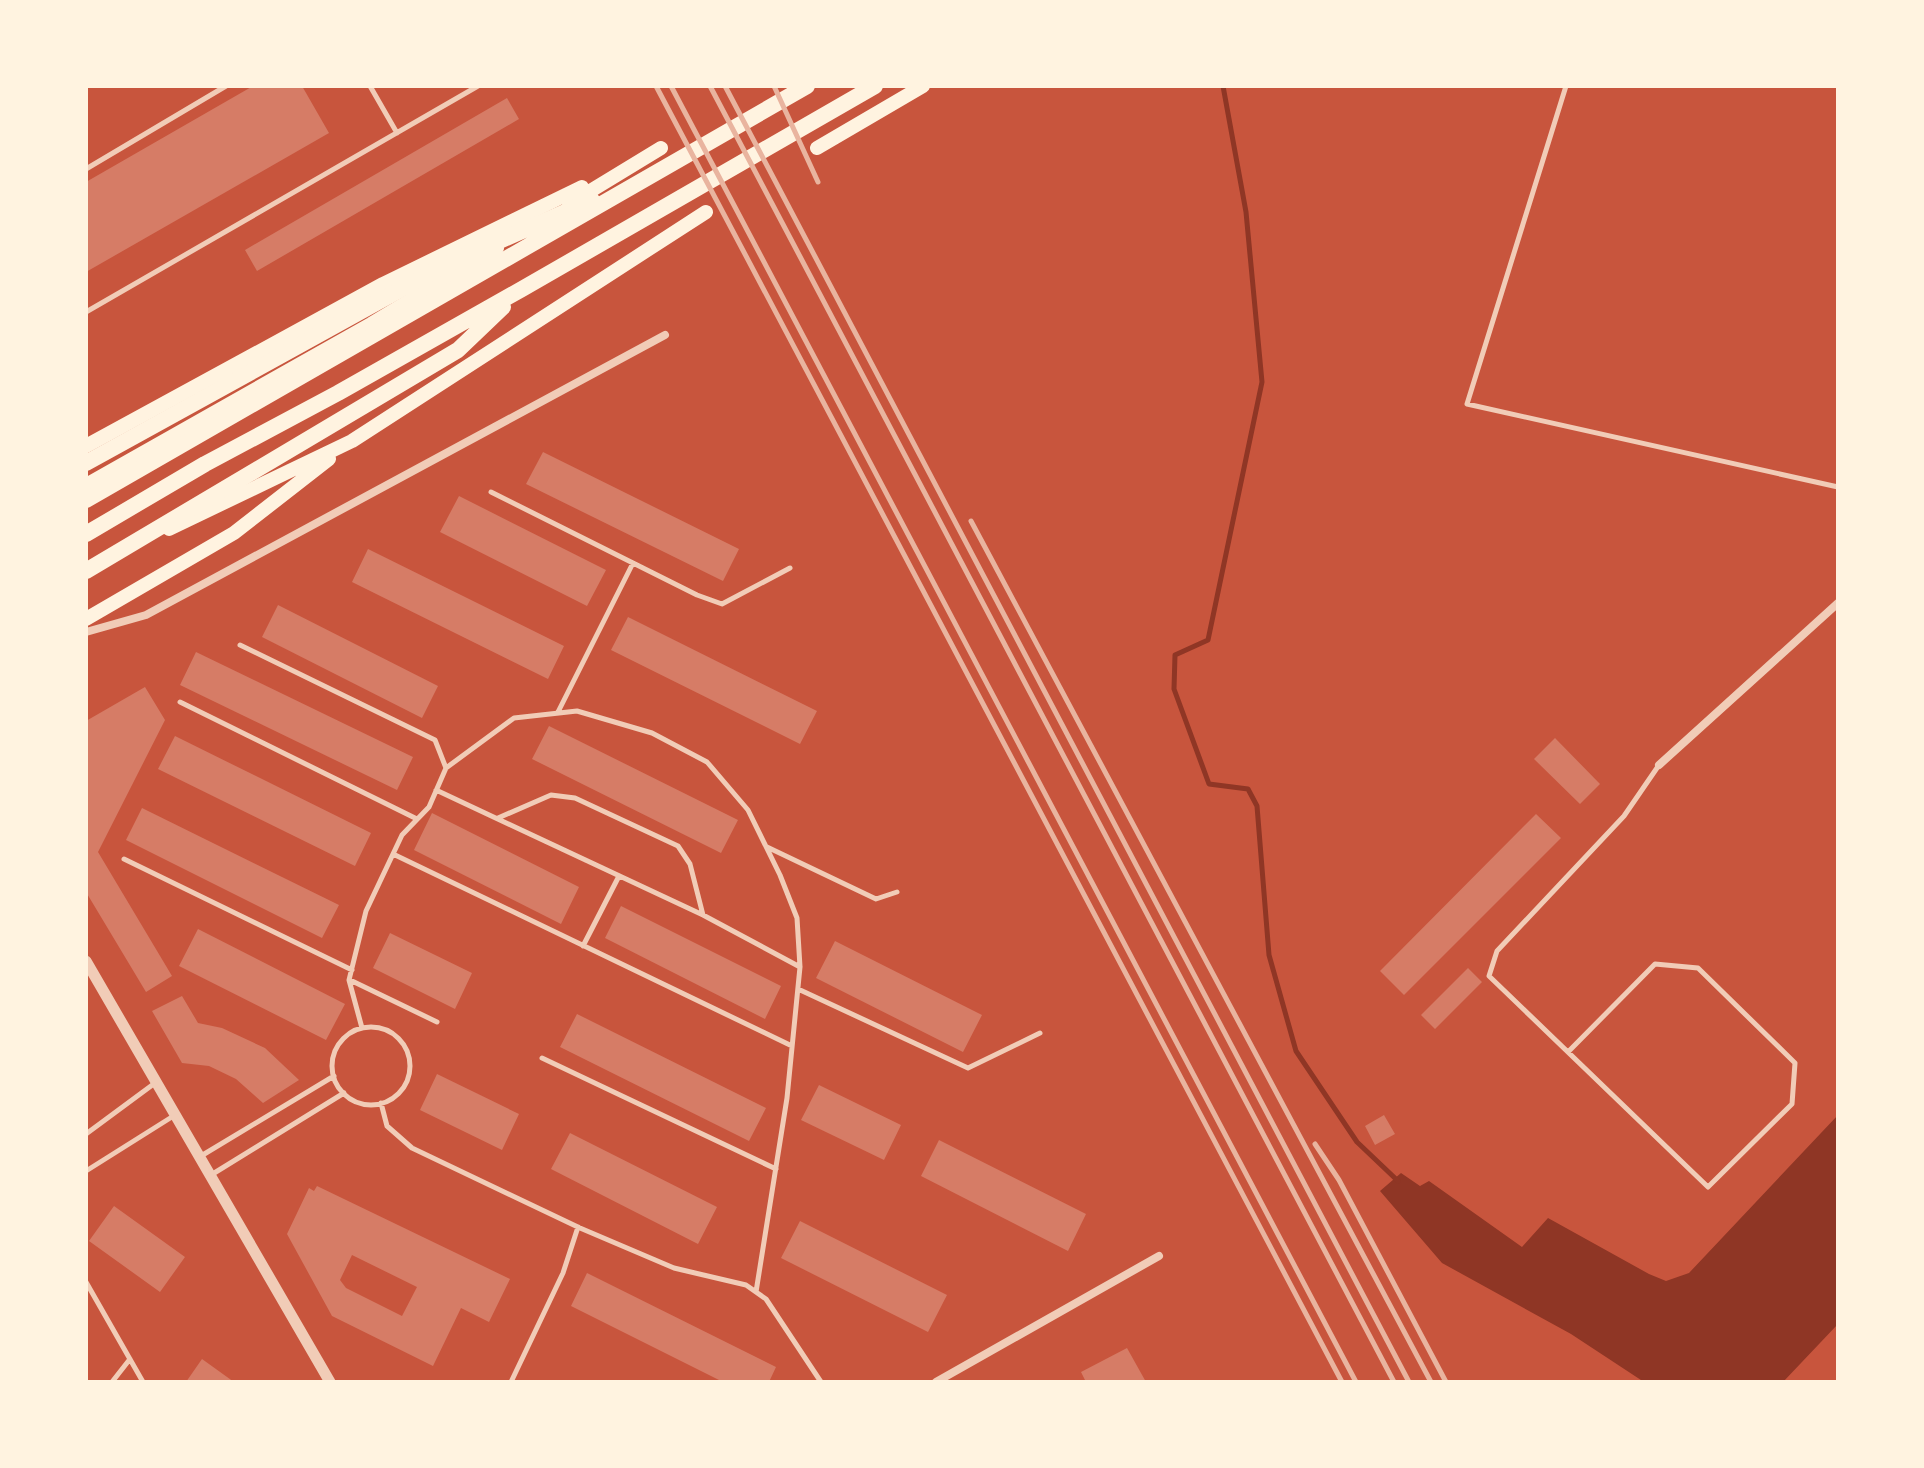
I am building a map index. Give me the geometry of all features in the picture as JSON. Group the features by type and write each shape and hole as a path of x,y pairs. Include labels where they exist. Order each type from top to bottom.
{"highway":[{"path":"86,500 807,86"},
{"path":"86,534 875,86"},
{"path":"86,463 445,265 668,167"},
{"path":"86,570 458,350 522,289"}],"main road":[{"path":"817,148 923,86"},
{"path":"86,446 383,284 661,148 371,324 86,485"},
{"path":"86,619 234,533 352,441 706,212"},
{"path":"86,570 352,441"}],"street":[{"path":"86,632 146,615 665,335"},
{"path":"1659,765 1838,603"},
{"path":"86,961 330,1382"},
{"path":"936,1382 1159,1256"}],"lane":[{"path":"86,169 226,86"},
{"path":"370,86 397,133"},
{"path":"86,311 478,86"},
{"path":"1566,86 1467,404 1838,487"},
{"path":"491,492 697,595 722,604 790,568"},
{"path":"558,713 633,563"},
{"path":"240,645 435,740 446,768"},
{"path":"180,702 417,819"},
{"path":"362,1028 349,980 366,911 402,835 429,807 446,768 514,718 577,711 652,733 707,762 748,810 797,918 800,967 792,1046 756,1292"},
{"path":"1568,1052 1655,964 1698,968 1795,1063 1792,1104 1708,1187 1489,976 1497,951 1624,816 1659,765"},
{"path":"436,790 703,915 800,967"},
{"path":"497,819 551,795 575,798 678,846 690,864 703,915"},
{"path":"766,847 876,899 897,892"},
{"path":"393,854 792,1046"},
{"path":"124,859 352,970"},
{"path":"583,946 619,876"},
{"path":"349,980 437,1022"},
{"path":"798,989 968,1068 1040,1033"},
{"path":"375,1027 388,1031 407,1050 410,1062 405,1086 397,1095 381,1103 363,1104 344,1093 334,1076 333,1055 340,1043 349,1033 362,1028 375,1027"},
{"path":"542,1058 776,1169"},
{"path":"199,1157 334,1076"},
{"path":"86,1134 156,1082"},
{"path":"210,1175 344,1093"},
{"path":"381,1103 387,1126 412,1148 578,1227 674,1268 746,1285 766,1299 821,1382"},
{"path":"86,1171 175,1115"},
{"path":"511,1382 563,1273 578,1227"},
{"path":"86,1282 143,1382"},
{"path":"112,1382 130,1359"}],"shaded area":[{"path":"1838,1115 1838,1324 1783,1382 1644,1382 1571,1334 1442,1263 1380,1191 1401,1173 1420,1186 1429,1181 1522,1247 1548,1218 1666,1281 1689,1273"}],"building":[{"path":"253,86 302,86 329,133 86,272 86,182"},
{"path":"507,98 519,119 257,271 245,250"},
{"path":"543,452 739,549 723,581 526,484"},
{"path":"459,496 606,570 587,606 440,532"},
{"path":"368,549 564,646 548,679 352,582"},
{"path":"278,605 438,686 422,718 262,637"},
{"path":"628,617 817,711 800,744 611,650"},
{"path":"196,652 413,757 397,790 180,685"},
{"path":"145,687 165,720 98,852 172,976 146,992 86,892 86,721"},
{"path":"549,726 738,820 721,853 532,759"},
{"path":"175,736 371,833 355,866 158,769"},
{"path":"1555,738 1600,784 1580,804 1534,759"},
{"path":"142,808 339,905 322,938 126,840"},
{"path":"432,813 579,887 561,924 414,850"},
{"path":"1536,814 1561,838 1404,995 1380,971"},
{"path":"621,906 781,986 765,1019 605,938"},
{"path":"198,929 345,1004 326,1040 179,966"},
{"path":"390,933 472,973 455,1009 373,968"},
{"path":"835,941 982,1015 963,1052 816,978"},
{"path":"1468,968 1482,982 1435,1029 1421,1015"},
{"path":"182,996 198,1023 222,1028 265,1048 299,1080 263,1103 236,1079 209,1066 182,1063 152,1011"},
{"path":"577,1014 766,1108 749,1141 560,1047"},
{"path":"437,1074 519,1114 502,1150 420,1110"},
{"path":"819,1085 901,1125 884,1160 801,1120"},
{"path":"1384,1115 1395,1134 1375,1145 1365,1126"},
{"path":"570,1133 717,1207 698,1244 551,1169"},
{"path":"939,1140 1086,1214 1068,1251 921,1176"},
{"path":"317,1186 510,1279 489,1322 461,1308 433,1366 332,1316 287,1234 309,1188 314,1191","holes":["352,1255 417,1287 402,1316 346,1288 340,1280"]},
{"path":"114,1206 185,1257 160,1292 89,1241"},
{"path":"800,1221 947,1295 928,1332 781,1258"},
{"path":"587,1273 776,1367 769,1382 723,1382 571,1306"},
{"path":"1127,1348 1146,1382 1086,1382 1081,1372"},
{"path":"202,1359 234,1382 186,1382"}],"waterway":[{"path":"1223,86 1246,212 1262,382 1208,640 1175,655 1174,689 1209,784 1248,789 1257,806 1269,955 1296,1051 1357,1142 1398,1181"}],"railway":[{"path":"656,86 1342,1382"},
{"path":"671,86 1356,1382"},
{"path":"710,86 1394,1382"},
{"path":"725,86 1409,1382"},
{"path":"774,86 818,182"},
{"path":"971,521 1431,1382"},
{"path":"1315,1144 1339,1180 1446,1382"}]}
